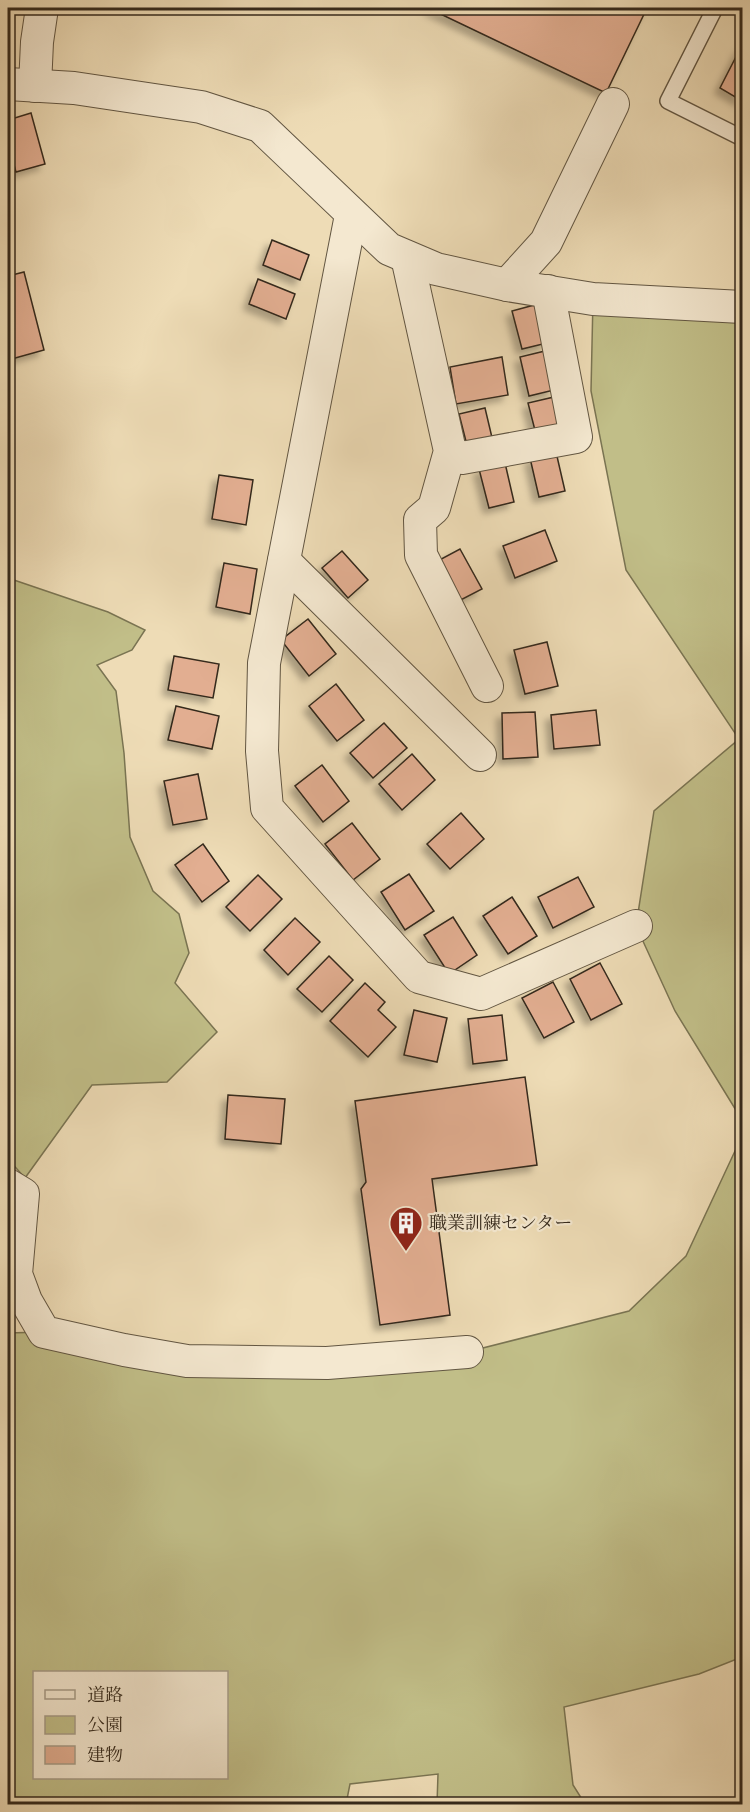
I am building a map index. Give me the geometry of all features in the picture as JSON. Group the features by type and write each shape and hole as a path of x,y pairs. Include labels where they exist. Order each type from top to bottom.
{"street":[{"path":"42,8 37,42 21,85 74,88 201,106 260,126 389,249 436,269 507,285 593,299 742,307"},
{"path":"507,285 546,242 614,104"},
{"path":"351,215 264,663 262,751 267,808 419,977 481,994 636,926"},
{"path":"407,256 450,451 434,508 420,520 421,555 487,686"},
{"path":"450,451 462,458 576,437 548,291"},
{"path":"284,561 480,755"},
{"path":"8,1185 23,1194 16,1274 26,1301 44,1332 187,1361 327,1363 467,1352"}],"lane":[{"path":"714,8 668,101 742,138"}],"green space":[{"path":"593,299 742,307 742,1120 675,1011 636,926 654,811 739,739 626,570 591,391"},
{"path":"8,578 108,612 145,630 132,650 97,665 116,691 124,753 130,837 153,891 179,914 189,953 175,983 217,1032 167,1082 92,1085 25,1178 8,1159"},
{"path":"742,1136 742,1657 699,1674 564,1707 573,1785 585,1804 437,1804 438,1774 350,1784 346,1804 8,1804 8,1333 44,1332 124,1350 467,1352 629,1311 686,1256"}],"building":[{"path":"428,8 647,8 606,93"},
{"path":"742,45 742,101 720,88"},
{"path":"31,113 45,164 16,172 8,143 8,120"},
{"path":"272,240 309,255 300,280 263,265"},
{"path":"24,272 44,350 8,360 8,276"},
{"path":"258,279 295,294 286,319 249,304"},
{"path":"538,304 547,343 522,349 512,311"},
{"path":"545,351 554,390 529,396 520,357"},
{"path":"502,357 508,395 456,404 450,367"},
{"path":"554,397 563,436 538,442 528,403"},
{"path":"485,408 494,446 469,453 459,414"},
{"path":"556,452 565,491 539,497 530,458"},
{"path":"505,463 514,502 489,508 479,469"},
{"path":"219,475 253,480 246,525 212,519"},
{"path":"545,530 557,561 515,578 503,546"},
{"path":"460,549 482,589 451,605 430,565"},
{"path":"342,551 368,580 348,598 322,568"},
{"path":"224,563 257,569 250,614 216,607"},
{"path":"308,619 336,654 309,676 281,640"},
{"path":"547,642 558,686 525,694 514,650"},
{"path":"174,656 219,664 213,698 168,690"},
{"path":"336,684 364,720 337,741 309,706"},
{"path":"176,706 219,716 212,749 168,740"},
{"path":"596,710 600,745 554,749 551,715"},
{"path":"535,712 538,757 503,759 502,713"},
{"path":"384,723 407,748 373,778 350,753"},
{"path":"412,754 435,780 402,810 379,784"},
{"path":"322,765 349,801 323,822 295,786"},
{"path":"198,774 207,819 173,825 164,781"},
{"path":"461,813 484,839 450,869 427,844"},
{"path":"352,823 380,859 353,880 325,844"},
{"path":"203,844 229,881 202,902 175,865"},
{"path":"409,874 434,911 405,930 381,892"},
{"path":"258,875 282,899 250,931 226,907"},
{"path":"578,877 594,907 553,928 538,897"},
{"path":"512,897 537,936 508,954 483,916"},
{"path":"453,917 477,955 449,974 424,935"},
{"path":"295,918 320,942 288,975 264,950"},
{"path":"329,956 353,980 322,1012 297,989"},
{"path":"600,963 622,1004 591,1020 570,979"},
{"path":"553,982 574,1022 544,1038 522,998"},
{"path":"365,983 385,1002 378,1010 396,1027 368,1057 330,1021"},
{"path":"414,1010 447,1018 437,1062 404,1055"},
{"path":"502,1015 507,1060 473,1064 468,1019"},
{"name":"職業訓練センター","path":"525,1077 537,1165 432,1179 450,1315 380,1325 361,1189 366,1182 355,1101"},
{"path":"228,1095 285,1099 281,1144 225,1139"}],"place":[{"name":"職業訓練センター","path":"406,1252"}]}
